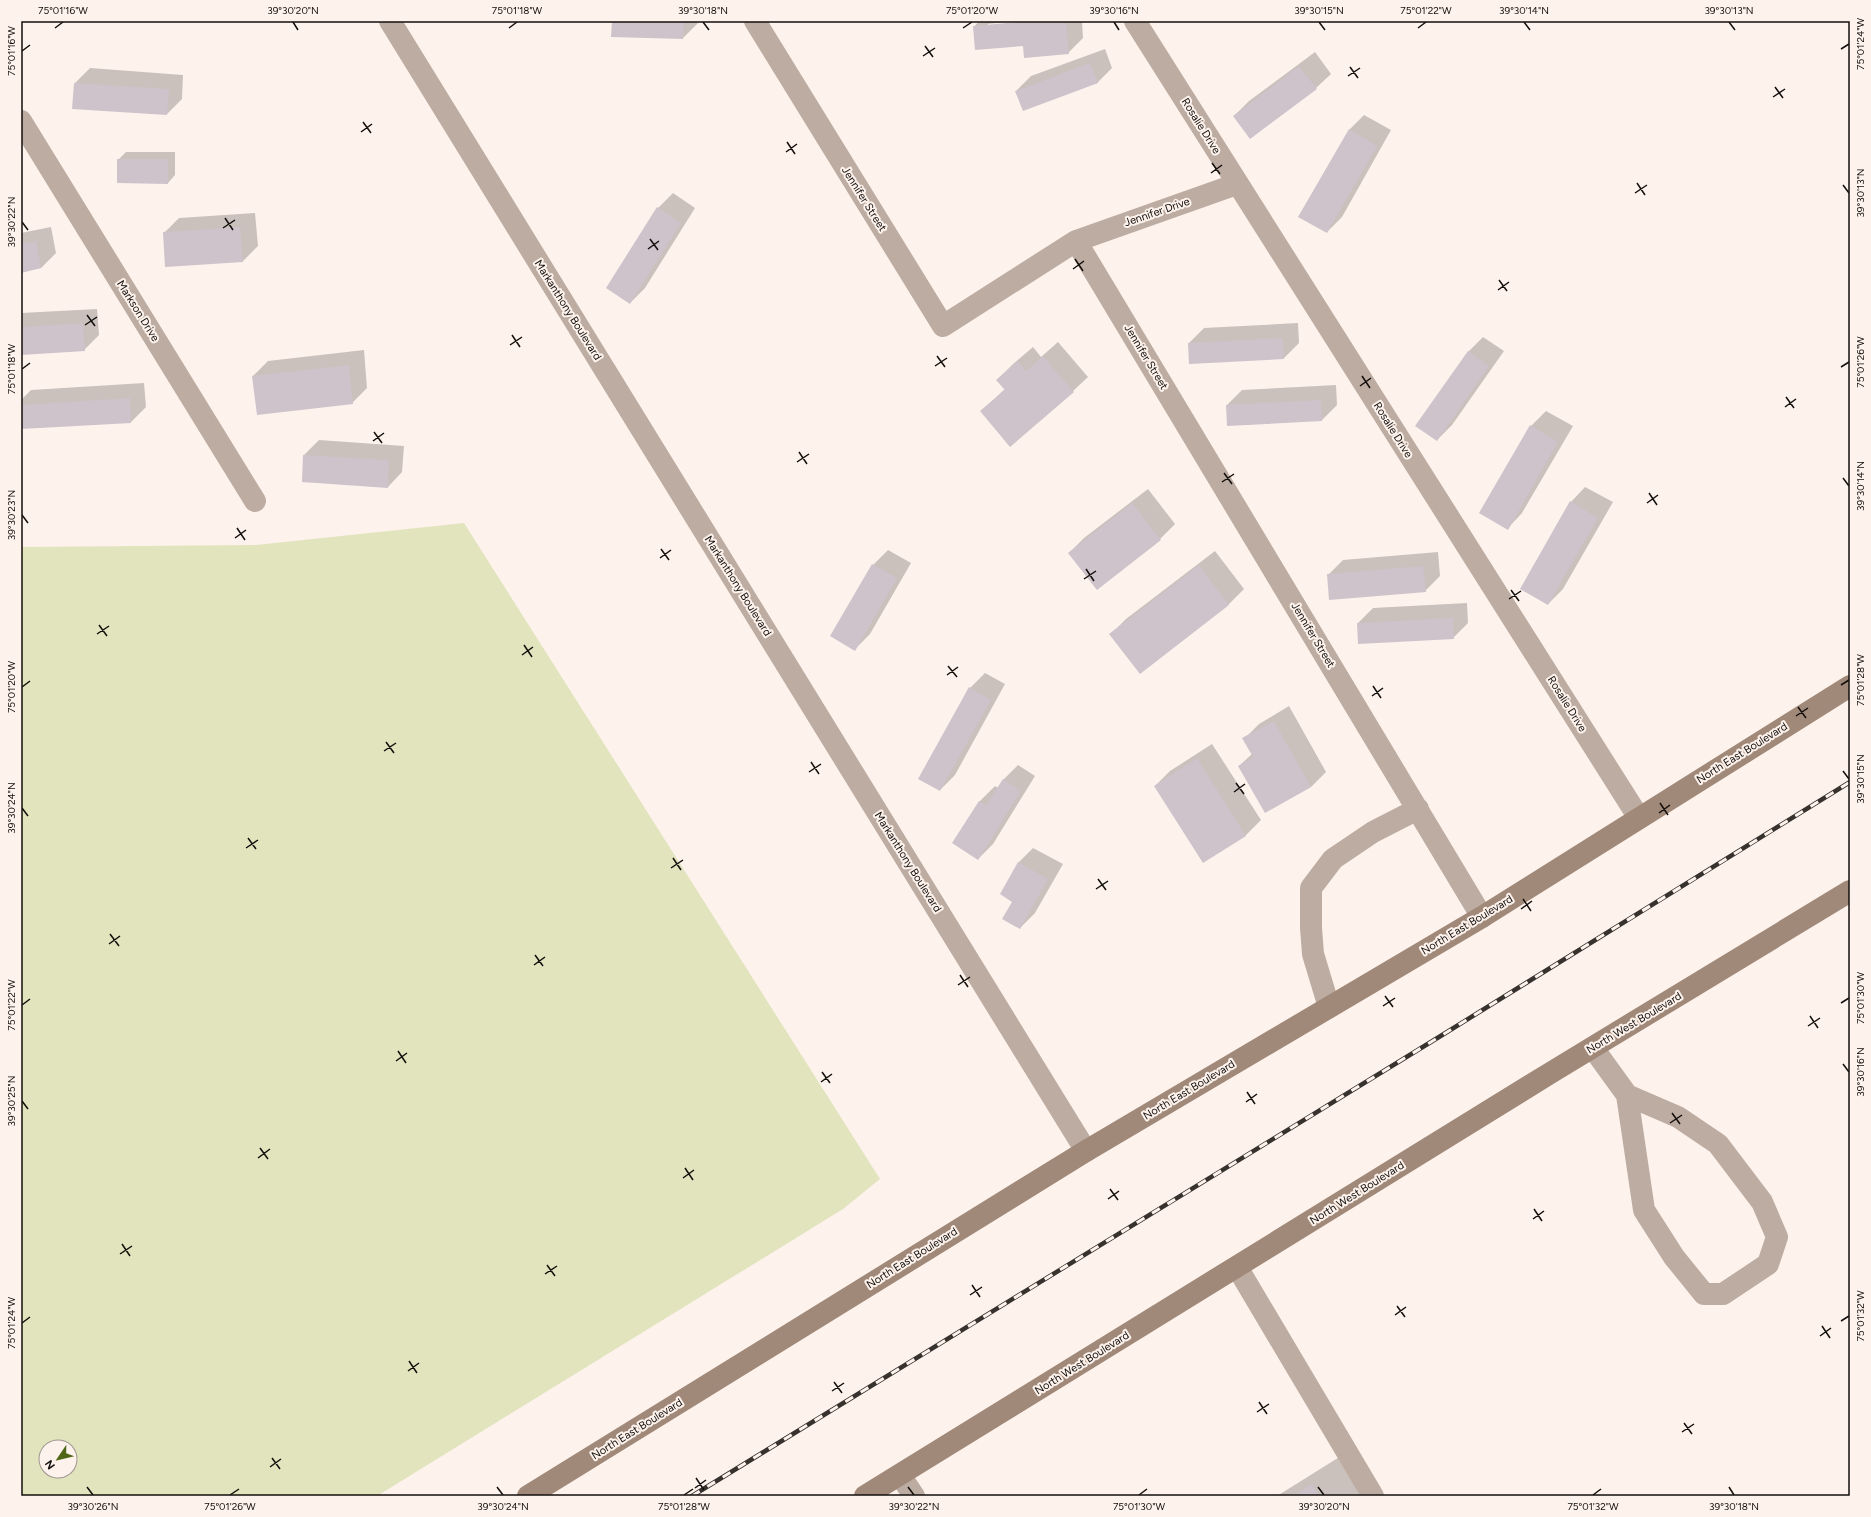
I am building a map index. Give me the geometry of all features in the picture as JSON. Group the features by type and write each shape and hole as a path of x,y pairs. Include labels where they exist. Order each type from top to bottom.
{"main road":[{"name":"North East Boulevard","path":"528,1496 1086,1150 1482,917 1850,686"},
{"name":"North West Boulevard","path":"866,1496 1850,891"}],"lane":[{"name":"Markanthony Boulevard","path":"390,21 1086,1150"},
{"name":"Jennifer Street","path":"755,21 943,326 1076,240 1482,917"},
{"name":"Rosalie Drive","path":"1135,21 1640,818"},
{"name":"Markson Drive","path":"21,121 255,501"},
{"name":"Jennifer Drive","path":"1076,240 1237,184"},
{"path":"1329,1008 1313,954 1311,928 1311,888 1333,859 1373,832 1418,809"},
{"path":"1593,1048 1626,1095 1644,1210 1674,1257 1704,1294 1723,1294 1768,1264 1777,1236 1762,1202 1718,1144 1678,1117 1626,1095"},
{"path":"1237,1267 1373,1496"},
{"path":"900,1475 914,1496"}],"green space":[{"path":"464,523 880,1179 843,1209 377,1496 21,1496 21,547 256,545"}],"building":[{"path":"612,21 684,21 683,39 611,37"},
{"path":"1030,21 1066,21 1069,54 1024,58 1023,46 975,50 973,26"},
{"path":"1090,63 1098,83 1023,111 1015,91"},
{"path":"1299,66 1317,89 1250,139 1233,116"},
{"path":"74,83 169,89 167,115 72,109"},
{"path":"1349,129 1377,146 1327,233 1298,217"},
{"path":"117,159 168,159 168,184 117,183"},
{"path":"657,207 681,223 630,304 606,288"},
{"path":"240,227 243,262 165,267 163,232"},
{"path":"36,241 41,268 21,273 21,244"},
{"path":"83,323 85,351 21,355 21,327"},
{"path":"1283,338 1284,359 1189,364 1188,343"},
{"path":"1468,351 1489,366 1437,441 1415,426"},
{"path":"1043,356 1074,392 1010,447 980,411 1005,390 996,380 1018,361 1026,371"},
{"path":"349,365 353,404 257,415 252,376"},
{"path":"130,398 131,423 21,429 21,405"},
{"path":"1321,400 1322,421 1227,426 1226,405"},
{"path":"1530,425 1558,442 1508,530 1479,513"},
{"path":"303,455 389,460 388,488 302,482"},
{"path":"1570,501 1598,518 1548,605 1520,589"},
{"path":"1132,503 1161,540 1097,590 1068,553"},
{"path":"872,564 897,578 855,651 830,636"},
{"path":"1199,565 1229,605 1140,674 1109,634"},
{"path":"1423,566 1426,592 1329,600 1327,574"},
{"path":"1453,618 1454,639 1358,644 1357,623"},
{"path":"969,687 991,700 940,791 918,779"},
{"path":"1274,721 1311,787 1265,813 1238,766 1253,757 1242,738"},
{"path":"1197,758 1246,836 1203,863 1154,786"},
{"path":"1003,779 1021,791 978,860 952,843 979,801 986,805"},
{"path":"1018,862 1048,879 1020,929 1002,919 1012,902 1000,894"},
{"path":"1312,1484 1319,1496 1293,1496"}],"railway":[{"path":"692,1496 1439,1037 1850,782"}]}
